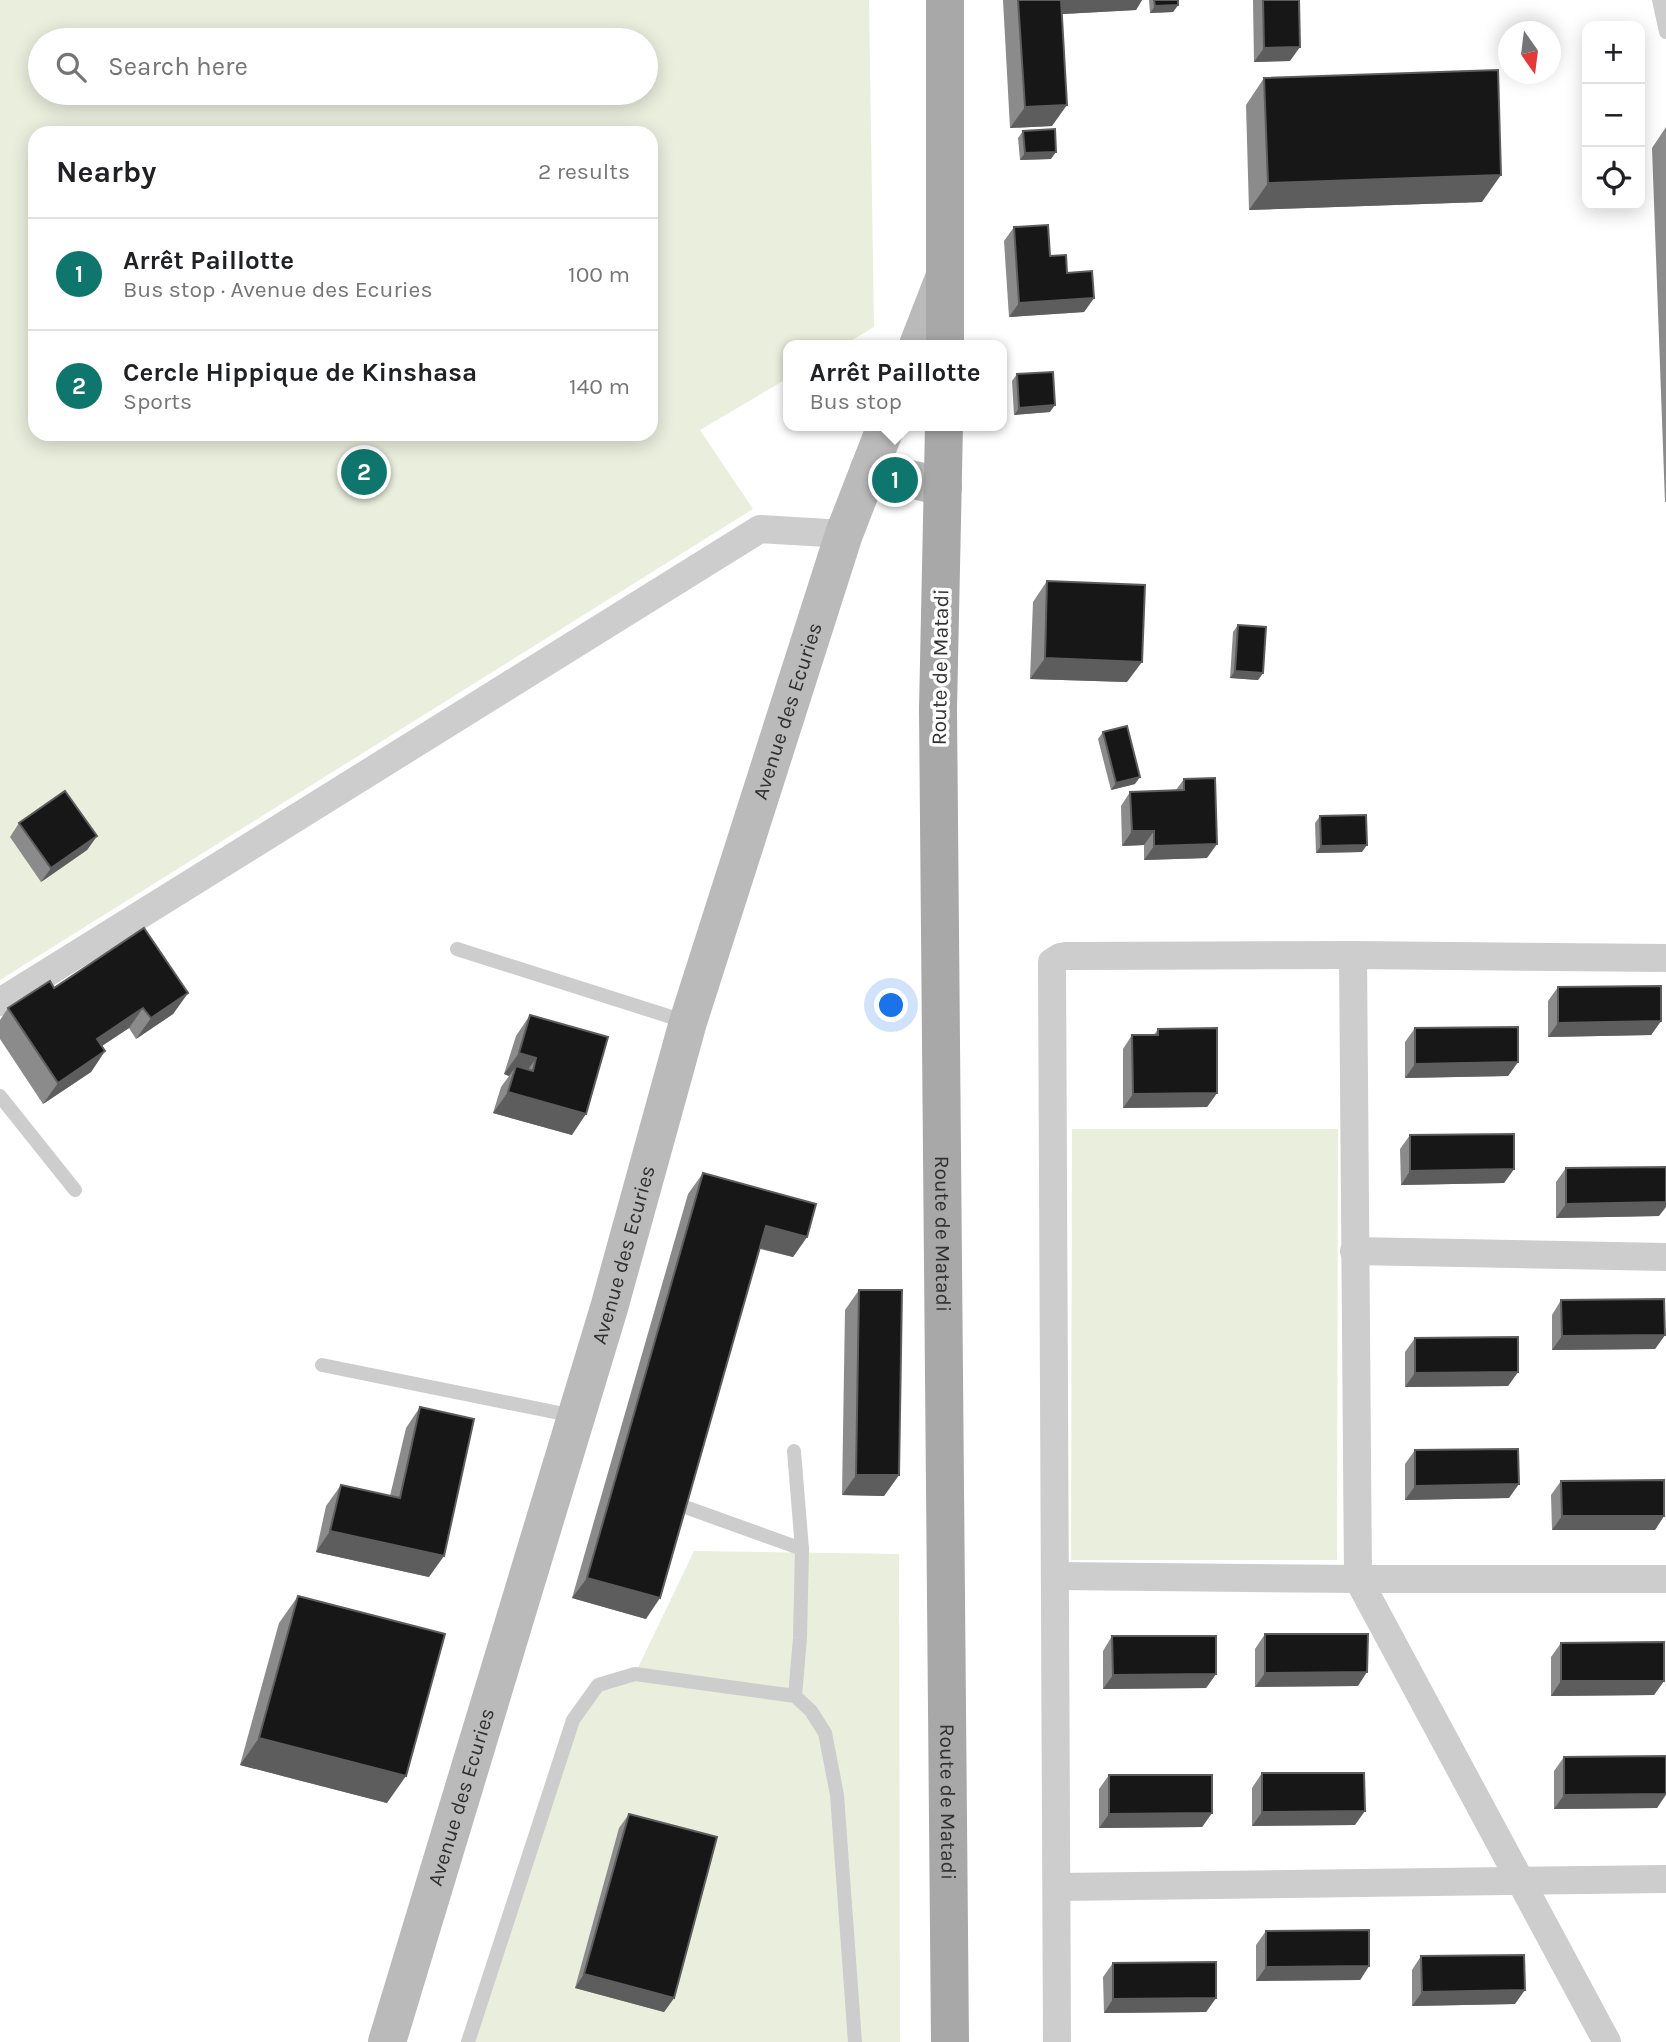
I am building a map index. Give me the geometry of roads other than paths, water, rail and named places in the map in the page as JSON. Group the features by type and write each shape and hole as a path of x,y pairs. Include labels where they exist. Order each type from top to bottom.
{"main road":[{"path":"945,0 945,340"},
{"name":"Route de Matadi","path":"944,431 938,709 950,2042"}],"street":[{"path":"920,340 946,273"},
{"name":"Avenue des Ecuries","path":"387,2042 609,1308 688,1022 844,534 884,431"},
{"path":"869,469 943,487"},
{"path":"0,1002 760,529 844,534"},
{"path":"1353,955 1358,1579 1607,2042"},
{"path":"1058,2042 1052,962 1066,956 1666,958"},
{"path":"1354,1251 1666,1257"},
{"path":"1056,1576 1666,1579"},
{"path":"1058,1887 1666,1879"}],"lane":[{"path":"1659,0 1666,32"},
{"path":"457,948 688,1022"},
{"path":"0,1096 75,1190"},
{"path":"322,1365 576,1416"},
{"path":"794,1451 802,1549 800,1638 795,1696"},
{"path":"688,1507 802,1549"},
{"path":"468,2042 573,1720 598,1685 635,1674 795,1696 811,1711 825,1734 837,1795 855,2042"}],"place":[{"name":"Cercle Hippique de Kinshasa","path":"364,472"},
{"name":"Arrêt Paillotte","path":"895,480"}]}
